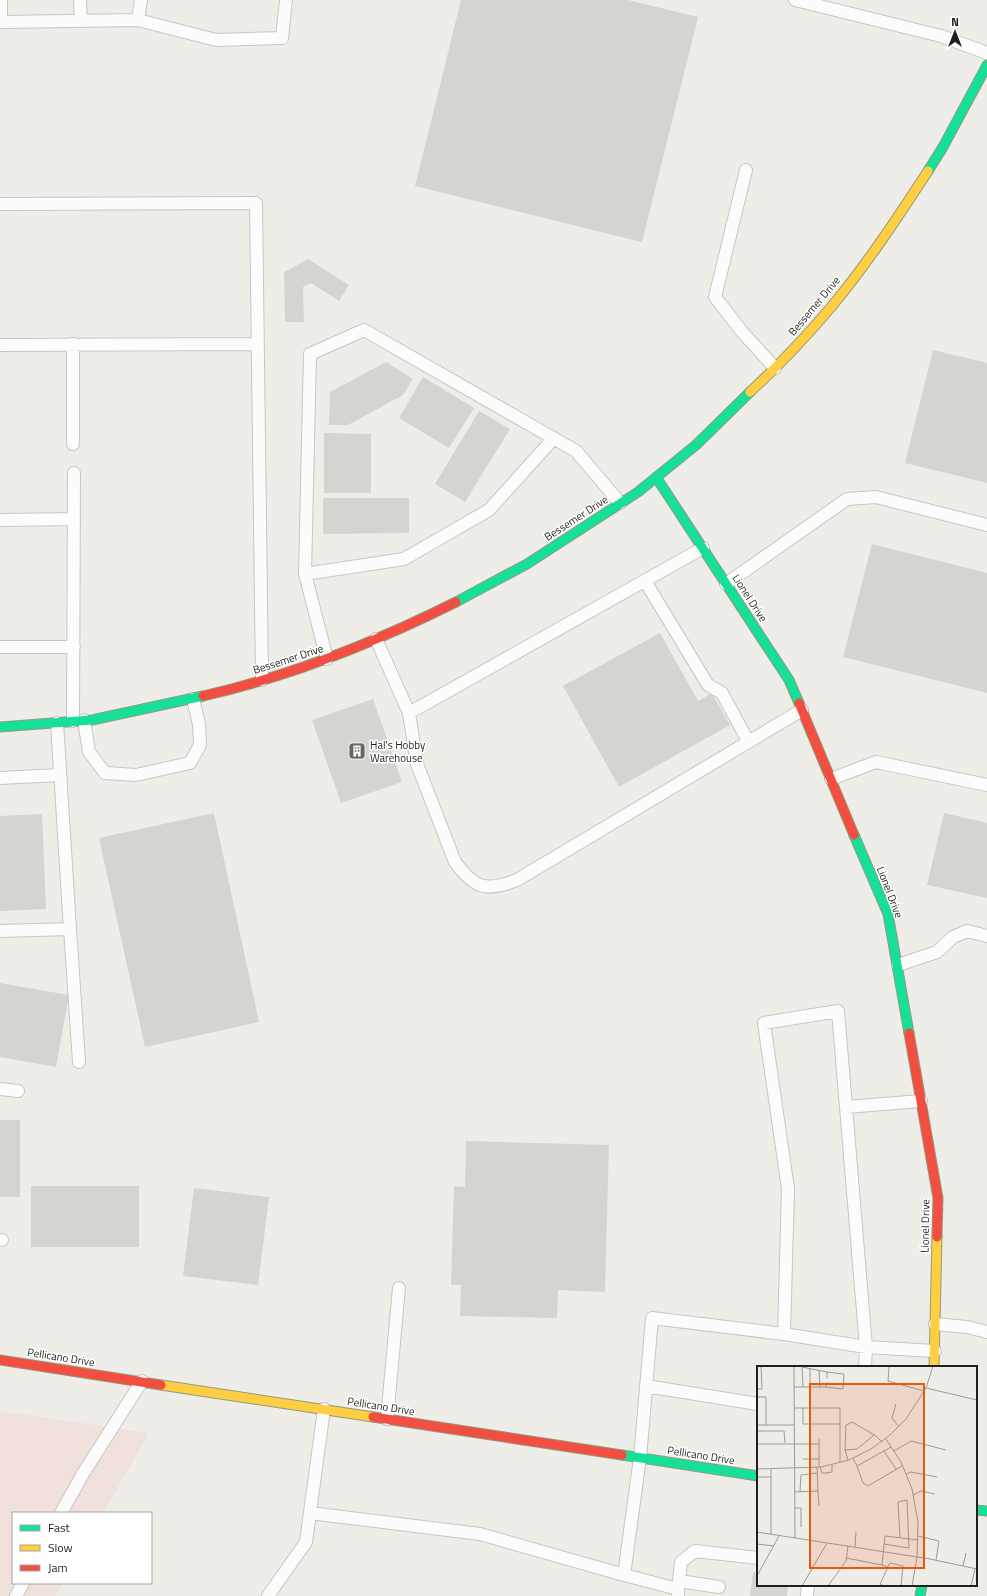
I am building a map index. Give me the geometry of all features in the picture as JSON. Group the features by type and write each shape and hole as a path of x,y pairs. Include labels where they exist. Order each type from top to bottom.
{"street":[{"name":"Bessemer Drive","path":"0,728 79,721 128,713 237,688 327,659 412,624 493,583 527,564 638,492 696,445 775,368 833,305 900,214 943,147 987,65"},
{"name":"Lionel Drive","path":"656,477 789,680 888,914 938,1198 934,1366"},
{"name":"Pellicano Drive","path":"0,1360 757,1476"},
{"path":"977,1510 987,1511"},
{"path":"920,1596 922,1586"}],"lane":[{"path":"1,0 0,22 138,20 216,40 282,38 286,0"},
{"path":"80,0 81,21"},
{"path":"138,20 141,0"},
{"path":"796,0 941,36 987,53"},
{"path":"746,170 715,297 743,333 775,368"},
{"path":"0,204 256,203 262,680"},
{"path":"327,659 305,574 310,354 364,330 576,450 620,503"},
{"path":"73,344 74,444"},
{"path":"0,345 258,344"},
{"path":"305,574 404,559 489,510 554,438"},
{"path":"74,473 74,647 79,721 90,752 105,773 136,775 190,763 200,745 199,724 192,698"},
{"path":"726,584 848,498 876,497 987,525"},
{"path":"0,520 74,519"},
{"path":"409,712 703,548"},
{"path":"645,581 708,685 722,693 748,741"},
{"path":"376,639 409,712 417,764 455,862 465,876 479,886 499,887 516,880 802,710"},
{"path":"0,647 74,647"},
{"path":"57,723 59,775 79,1062"},
{"path":"831,779 876,762 987,785"},
{"path":"0,778 59,775"},
{"path":"0,931 70,929"},
{"path":"898,965 937,952 953,937 967,931 987,936"},
{"path":"784,1334 788,1188 764,1023 838,1011 866,1347 865,1366"},
{"path":"0,1089 18,1091"},
{"path":"846,1107 921,1101"},
{"path":"387,1419 399,1288"},
{"path":"624,1575 640,1458 652,1318 784,1334 866,1347 935,1351"},
{"path":"935,1324 967,1327 987,1332"},
{"path":"63,1512 84,1472 142,1381"},
{"path":"646,1386 757,1404"},
{"path":"268,1596 306,1542 324,1409"},
{"path":"310,1513 480,1534 624,1575 678,1588 719,1587"},
{"path":"678,1588 681,1562 695,1551 757,1558"},
{"path":"16,1596 22,1584"},
{"path":"807,1596 808,1586"}],"shaded area":[{"path":"0,1411 149,1433 104,1512 12,1512 12,1584 62,1584 55,1596 0,1596"}],"building":[{"path":"461,0 628,0 698,17 642,242 415,186"},
{"path":"308,259 349,285 339,301 311,283 303,287 304,322 285,322 284,272"},
{"path":"933,350 987,363 987,483 905,463"},
{"path":"386,362 413,379 403,395 348,425 329,425 330,392"},
{"path":"423,377 474,408 449,448 399,418"},
{"path":"479,411 510,429 465,502 435,484"},
{"path":"324,433 371,434 371,493 324,493"},
{"path":"323,498 409,498 409,533 323,534"},
{"path":"872,544 987,573 987,693 843,657"},
{"path":"660,633 698,701 712,693 730,725 619,787 563,686"},
{"name":"Hal's Hobby Warehouse","path":"373,699 402,782 341,803 312,720"},
{"path":"214,813 259,1022 145,1047 99,838"},
{"path":"944,813 987,823 987,898 927,885"},
{"path":"42,814 46,909 0,911 0,816"},
{"path":"0,983 69,995 56,1067 0,1057"},
{"path":"0,1120 20,1120 20,1197 0,1197"},
{"path":"466,1141 609,1145 605,1292 558,1290 557,1318 460,1316 461,1285 451,1285 454,1186 465,1187"},
{"path":"31,1186 139,1186 139,1247 31,1247"},
{"path":"194,1188 269,1197 258,1285 183,1276"},
{"path":"753,1572 757,1573 757,1586 788,1586 787,1596 750,1596"}],"traffic: fast":[{"path":"928,171 943,147 987,65"},
{"path":"456,602 527,564 638,492 696,445 750,392"},
{"path":"656,477 789,680 799,703"},
{"path":"0,727 92,720 203,696"},
{"path":"854,835 888,914 909,1033"},
{"path":"622,1455 757,1476"},
{"path":"977,1510 987,1511"},
{"path":"920,1596 922,1586"}],"traffic: slow":[{"path":"750,392 803,339 858,274 928,171"},
{"path":"934,1366 937,1237"},
{"path":"161,1385 373,1417"}],"traffic: jam":[{"path":"203,696 236,688 301,668 395,631 456,602"},
{"path":"799,703 854,835"},
{"path":"909,1033 938,1198 937,1237"},
{"path":"0,1360 161,1385"},
{"path":"373,1417 622,1455"}],"place":[{"name":"Hal's Hobby Warehouse","path":"357,751"}]}
